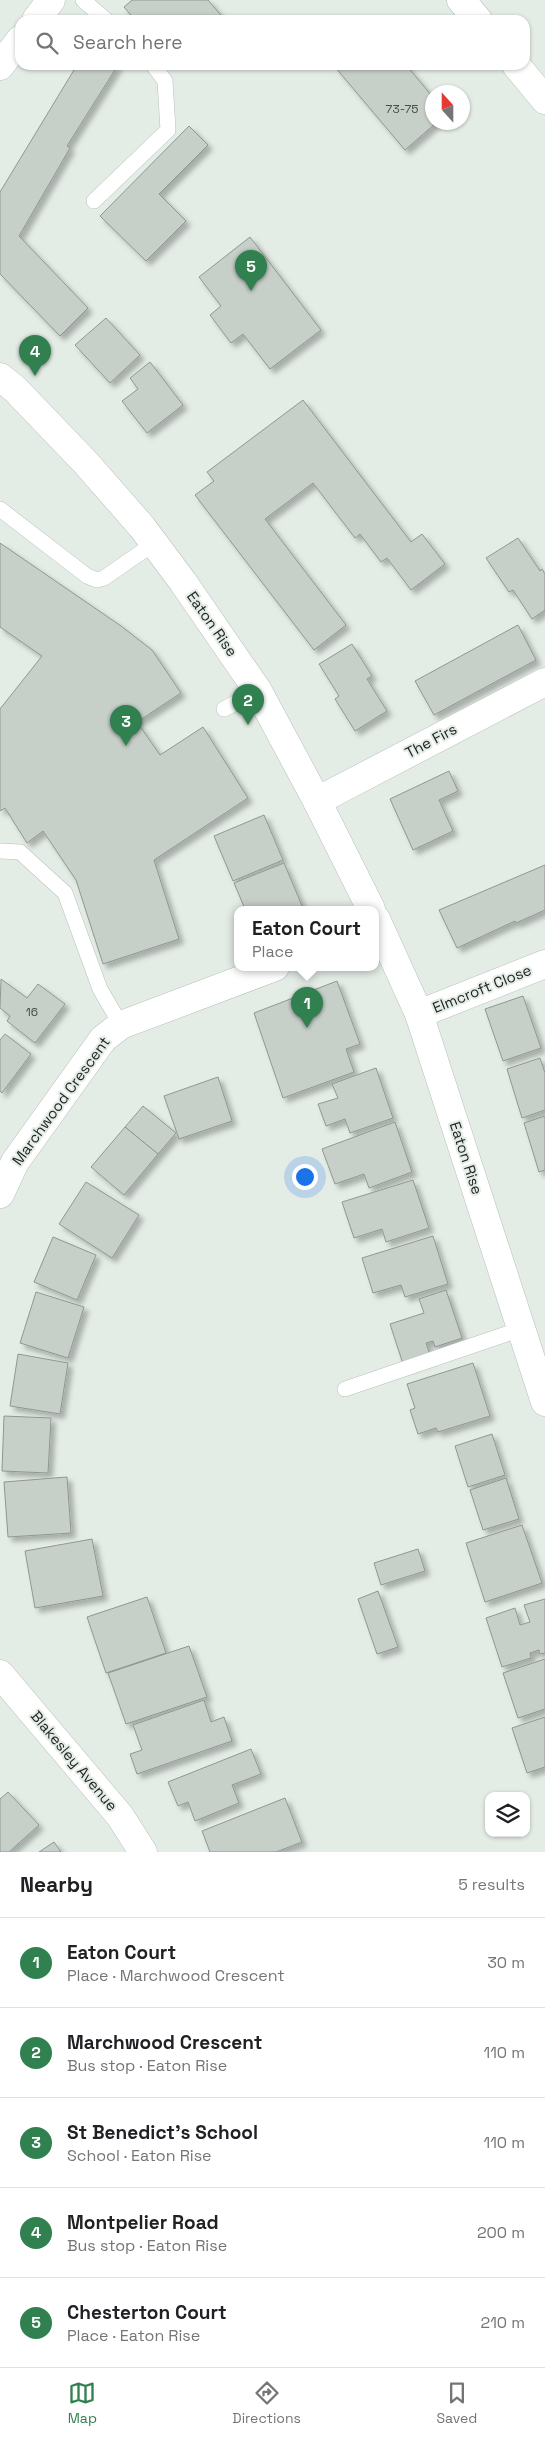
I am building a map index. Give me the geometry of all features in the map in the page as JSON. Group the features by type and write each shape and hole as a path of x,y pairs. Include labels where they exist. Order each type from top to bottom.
{"street":[{"path":"40,15 51,0"},
{"path":"461,0 474,15"},
{"path":"0,66 15,46"},
{"path":"520,70 545,100"},
{"name":"Eaton Rise","path":"0,377 15,389 86,463 142,527 183,582 258,691 317,801 368,906"},
{"name":"The Firs","path":"317,801 545,682"},
{"name":"Eaton Rise","path":"379,929 419,1014 545,1402"},
{"name":"Elmcroft Close","path":"419,1014 545,964"},
{"name":"Marchwood Crescent","path":"0,1194 15,1162 103,1039 121,1025 264,971"},
{"name":"Blakesley Avenue","path":"0,1674 120,1816 143,1852"}],"lane":[{"path":"83,0 100,15"},
{"path":"94,202 168,130 165,81 157,70"},
{"path":"0,509 87,576 97,580 104,578 153,544"},
{"path":"224,709 258,691"},
{"path":"0,850 20,852 65,893 100,989 121,1025"},
{"path":"346,1389 522,1329"}],"building":[{"path":"132,0 208,0 221,15 131,15 124,7"},
{"path":"74,70 115,70 67,146 70,148 19,236 88,308 60,336 0,274 0,192"},
{"path":"338,70 410,70 425,88 425,130 428,130 405,150"},
{"path":"189,126 208,145 159,194 186,221 146,261 100,216"},
{"path":"250,237 321,330 270,369 243,334 231,343 210,315 221,306 199,277"},
{"path":"106,318 140,355 110,383 75,345"},
{"path":"150,362 183,405 147,433 122,401 138,389 130,378"},
{"path":"303,400 411,542 422,534 445,564 411,590 387,558 381,562 360,534 355,538 313,483 265,519 346,625 314,650 195,495 214,481 207,472"},
{"path":"518,538 540,571 542,569 545,574 545,610 532,619 513,590 509,592 486,558"},
{"path":"0,543 121,626 152,650 181,693 137,722 160,755 203,727 248,798 154,860 179,939 103,964 76,880 43,831 27,843 5,808 0,811 0,709 42,656 0,627"},
{"path":"518,625 536,660 434,715 415,681"},
{"path":"352,644 372,676 367,679 387,711 355,731 335,699 339,696 319,664"},
{"path":"449,771 458,791 439,800 453,831 413,850 390,799"},
{"path":"264,815 283,860 233,881 214,836"},
{"path":"284,863 302,906 244,906 234,883"},
{"path":"545,865 545,910 516,923 515,921 457,948 439,910"},
{"path":"1,979 27,998 38,984 65,1004 35,1043 7,1021 10,1016 0,1008"},
{"path":"337,981 360,1044 346,1049 354,1072 283,1098 254,1013"},
{"path":"523,996 541,1048 503,1061 485,1009"},
{"path":"5,1034 31,1054 2,1093 0,1091 0,1040"},
{"path":"540,1058 545,1073 545,1110 522,1118 507,1069"},
{"path":"376,1068 393,1118 350,1133 345,1119 326,1126 318,1104 338,1098 332,1084"},
{"path":"218,1077 232,1121 179,1139 164,1096"},
{"path":"143,1106 176,1133 158,1154 125,1127"},
{"path":"545,1116 545,1170 539,1172 524,1123"},
{"path":"395,1122 412,1172 369,1188 364,1174 335,1184 322,1149"},
{"path":"125,1127 158,1154 124,1195 91,1167"},
{"path":"413,1180 429,1228 386,1242 382,1229 354,1238 342,1202"},
{"path":"86,1182 139,1215 112,1258 59,1224"},
{"path":"433,1236 448,1284 405,1297 401,1285 373,1293 362,1258"},
{"path":"53,1237 96,1255 77,1300 34,1282"},
{"path":"446,1290 462,1338 435,1347 433,1341 426,1343 431,1358 404,1367 390,1324 424,1313 419,1299"},
{"path":"36,1292 84,1307 68,1358 20,1343"},
{"path":"18,1354 68,1363 60,1414 10,1406"},
{"path":"473,1363 490,1416 438,1432 436,1428 418,1434 410,1410 415,1408 407,1384"},
{"path":"4,1416 51,1418 48,1473 2,1471"},
{"path":"492,1434 505,1475 468,1487 455,1446"},
{"path":"67,1477 71,1533 8,1537 4,1482"},
{"path":"506,1478 519,1519 483,1530 470,1490"},
{"path":"522,1525 542,1583 485,1602 466,1543"},
{"path":"92,1539 103,1596 35,1608 25,1551"},
{"path":"418,1549 425,1571 381,1585 374,1563"},
{"path":"378,1591 398,1647 377,1654 358,1599"},
{"path":"147,1597 166,1653 106,1673 87,1617"},
{"path":"545,1599 545,1653 540,1654 539,1650 530,1653 531,1658 502,1667 486,1618 515,1608 520,1625 530,1622 524,1605"},
{"path":"189,1646 207,1697 126,1724 108,1673"},
{"path":"545,1659 545,1709 518,1718 503,1673"},
{"path":"204,1700 211,1722 224,1717 232,1741 137,1774 130,1754 142,1750 133,1725"},
{"path":"545,1717 545,1767 527,1773 512,1728"},
{"path":"251,1749 261,1774 232,1785 239,1803 195,1821 188,1802 178,1806 168,1782"},
{"path":"8,1792 39,1825 9,1852 0,1852 0,1799"},
{"path":"285,1798 302,1842 276,1852 210,1852 202,1831"},
{"path":"54,1842 61,1852 39,1852"}],"place":[{"name":"Chesterton Court","path":"251,291"},
{"name":"Montpelier Road","path":"35,376"},
{"name":"Marchwood Crescent","path":"248,725"},
{"name":"St Benedict's School","path":"126,746"},
{"name":"Eaton Court","path":"307,1028"}]}
